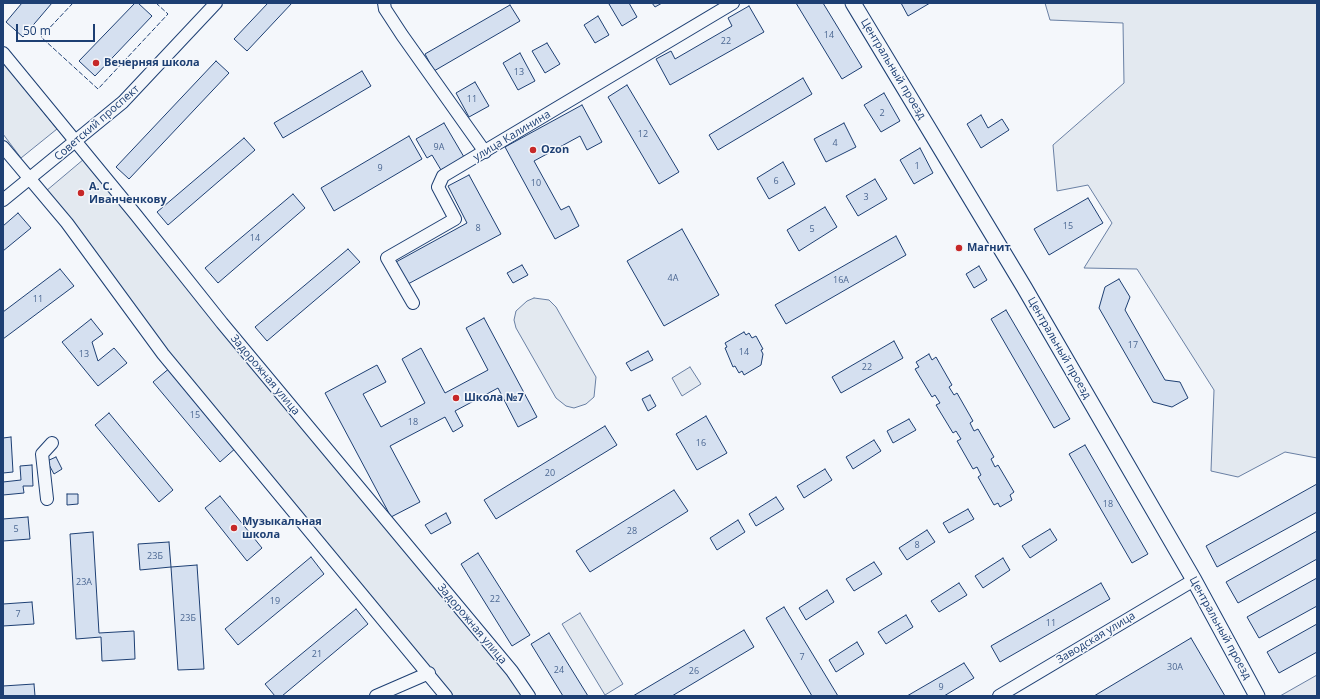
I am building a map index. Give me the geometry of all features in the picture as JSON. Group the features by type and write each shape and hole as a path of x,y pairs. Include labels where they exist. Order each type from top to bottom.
{"main road":[{"name":"Центральный проезд","path":"853,3 1024,287 1194,580 1257,696"}],"street":[{"name":"Советский проспект","path":"3,200 123,102 216,3"},
{"path":"384,3 385,9 402,35 485,152"},
{"name":"улица Калинина","path":"413,303 387,258 455,219 438,187 443,176 734,3"},
{"name":"Задорожная улица","path":"3,53 136,215 222,323 512,671 529,696"},
{"path":"3,147 29,180 67,223 163,354 446,696"},
{"path":"47,499 42,454 52,443"},
{"name":"Заводская улица","path":"998,696 1194,580"},
{"path":"376,696 429,674"}],"shaded area":[{"path":"1045,3 1317,3 1317,458 1285,452 1238,477 1211,471 1214,390 1137,269 1084,268 1112,223 1088,185 1057,191 1053,145 1124,83 1123,23 1050,20"},
{"path":"3,62 57,129 21,158 3,134"},
{"path":"84,159 529,696 446,696 251,461 46,191"},
{"path":"534,298 549,300 556,307 596,377 594,397 586,404 574,408 566,406 556,398 516,328 514,320 516,311 527,301"},
{"path":"690,367 701,384 682,396 672,378"},
{"path":"580,613 623,684 605,695 562,624"},
{"path":"1317,675 1317,696 1280,696"}],"building":[{"path":"22,3 52,3 23,37 6,22"},
{"path":"135,3 138,3 152,16 95,76 79,61"},
{"path":"268,3 292,3 247,51 234,39"},
{"path":"629,3 637,17 622,26 609,4"},
{"path":"652,3 662,3 655,7"},
{"path":"796,3 823,3 862,67 842,79"},
{"path":"901,3 930,3 908,16"},
{"path":"510,5 520,21 434,71 425,54"},
{"path":"749,6 764,32 670,85 656,59 671,51 675,59 732,26 728,18"},
{"path":"598,16 609,35 595,43 584,25"},
{"path":"547,43 560,64 545,73 532,51"},
{"path":"520,53 535,81 518,90 503,63"},
{"path":"216,61 229,73 129,179 116,167"},
{"path":"362,71 371,86 283,138 274,123"},
{"path":"803,78 812,94 718,150 709,135"},
{"path":"475,82 489,106 469,117 456,93"},
{"path":"627,85 679,172 659,184 608,97"},
{"path":"884,93 900,121 881,132 864,105"},
{"path":"582,105 602,142 587,150 580,136 534,161 561,210 569,206 579,226 555,239 505,147"},
{"path":"981,115 988,128 1002,119 1009,130 981,148 967,124"},
{"path":"444,123 464,157 441,170 432,155 427,158 416,139"},
{"path":"844,123 856,147 826,162 814,139"},
{"path":"409,136 422,159 334,211 321,188"},
{"path":"244,138 255,150 168,225 157,212"},
{"path":"920,148 933,173 914,184 900,160"},
{"path":"783,162 795,184 769,199 757,178"},
{"path":"469,175 501,234 408,284 396,262 467,223 448,186"},
{"path":"875,179 887,199 858,216 846,196"},
{"path":"293,194 305,208 218,283 205,268"},
{"path":"1088,198 1103,223 1049,255 1034,229"},
{"path":"825,207 837,227 799,251 787,230"},
{"path":"18,213 31,228 3,251 3,226"},
{"path":"682,229 719,295 664,326 627,261"},
{"path":"896,236 906,255 786,324 775,305"},
{"path":"348,249 360,262 267,341 255,327"},
{"path":"522,265 528,275 513,283 507,273"},
{"path":"979,266 987,280 974,288 966,274"},
{"path":"60,269 74,286 3,339 3,312"},
{"path":"1119,279 1130,297 1125,310 1165,380 1180,382 1188,398 1172,407 1153,402 1099,308 1105,287"},
{"path":"1006,310 1070,419 1054,428 991,319"},
{"path":"484,318 537,417 518,427 498,388 455,411 463,426 453,432 445,417 390,446 420,502 391,517 325,393 377,365 386,382 363,394 381,427 425,403 402,359 421,348 445,393 488,370 466,328"},
{"path":"91,319 103,334 92,342 98,361 114,348 127,363 98,386 62,342"},
{"path":"744,332 746,335 749,333 752,338 756,336 763,349 761,350 763,354 761,365 744,375 742,371 739,373 735,366 733,367 725,348 727,347 725,343"},
{"path":"894,341 903,358 841,393 832,377"},
{"path":"648,351 653,360 631,371 626,363"},
{"path":"929,354 932,360 936,357 952,385 949,387 954,395 957,393 973,421 970,423 974,431 978,429 994,457 991,459 995,467 998,465 1014,492 1010,495 1012,500 1000,507 998,503 994,505 978,477 981,475 977,467 973,469 957,441 961,439 956,431 953,433 936,405 940,403 935,395 932,397 915,369 919,367 916,362"},
{"path":"171,367 237,447 220,462 153,382"},
{"path":"650,395 656,406 648,411 642,399"},
{"path":"109,413 173,490 159,502 95,425"},
{"path":"706,416 727,453 697,470 676,434"},
{"path":"909,419 916,430 893,443 887,431"},
{"path":"605,426 617,445 496,519 484,500"},
{"path":"11,437 13,472 3,473 3,438"},
{"path":"874,440 881,451 853,469 846,457"},
{"path":"1085,445 1148,554 1132,563 1069,454"},
{"path":"56,457 62,469 54,474 47,461"},
{"path":"32,465 33,486 23,486 24,493 3,495 3,482 21,480 20,466"},
{"path":"825,469 832,480 804,498 797,486"},
{"path":"1317,484 1317,512 1217,567 1206,546"},
{"path":"674,490 688,511 590,572 576,551"},
{"path":"67,494 78,494 78,504 67,505"},
{"name":"Музыкальная школа","path":"220,496 262,548 247,561 205,508"},
{"path":"776,497 784,509 756,526 749,514"},
{"path":"968,509 974,519 949,533 943,523"},
{"path":"446,513 451,523 431,534 425,525"},
{"path":"28,517 30,539 3,541 3,519"},
{"path":"738,520 745,532 717,550 710,538"},
{"path":"1050,529 1057,540 1030,558 1022,546"},
{"path":"927,530 935,542 907,560 899,548"},
{"path":"1317,531 1317,559 1238,603 1226,582"},
{"path":"93,532 99,633 134,631 135,659 102,661 101,637 76,639 70,534"},
{"path":"169,542 171,567 140,570 138,544"},
{"path":"478,553 530,635 512,646 461,564"},
{"path":"311,557 324,574 238,645 225,629"},
{"path":"1003,558 1010,570 983,588 975,576"},
{"path":"874,562 882,574 854,591 846,579"},
{"path":"197,565 204,669 178,670 171,567"},
{"path":"1317,578 1317,606 1259,638 1247,617"},
{"path":"959,583 967,595 939,612 931,601"},
{"path":"1101,583 1110,599 1000,662 991,646"},
{"path":"827,590 834,602 806,620 799,608"},
{"path":"32,602 34,624 3,626 3,604"},
{"path":"784,607 838,696 812,696 766,618"},
{"path":"356,609 368,624 282,696 275,696 265,684"},
{"path":"906,615 913,627 886,644 878,632"},
{"path":"1317,624 1317,652 1279,673 1267,652"},
{"path":"744,630 754,647 672,696 633,696"},
{"path":"549,633 588,696 563,696 531,644"},
{"path":"1191,638 1225,696 1094,696"},
{"path":"857,642 864,654 836,672 829,660"},
{"path":"964,663 974,678 944,696 907,696"},
{"path":"34,684 35,696 3,696 3,686"}],"fence":[{"path":"73,3 41,37 98,89 168,14 156,3"}],"place":[{"name":"Вечерняя школа","path":"96,63"},
{"name":"Ozon","path":"533,150"},
{"name":"А. С. Иванченкову","path":"81,193"},
{"name":"Магнит","path":"959,248"},
{"name":"Школа №7","path":"456,398"},
{"name":"Музыкальная школа","path":"234,528"}]}
